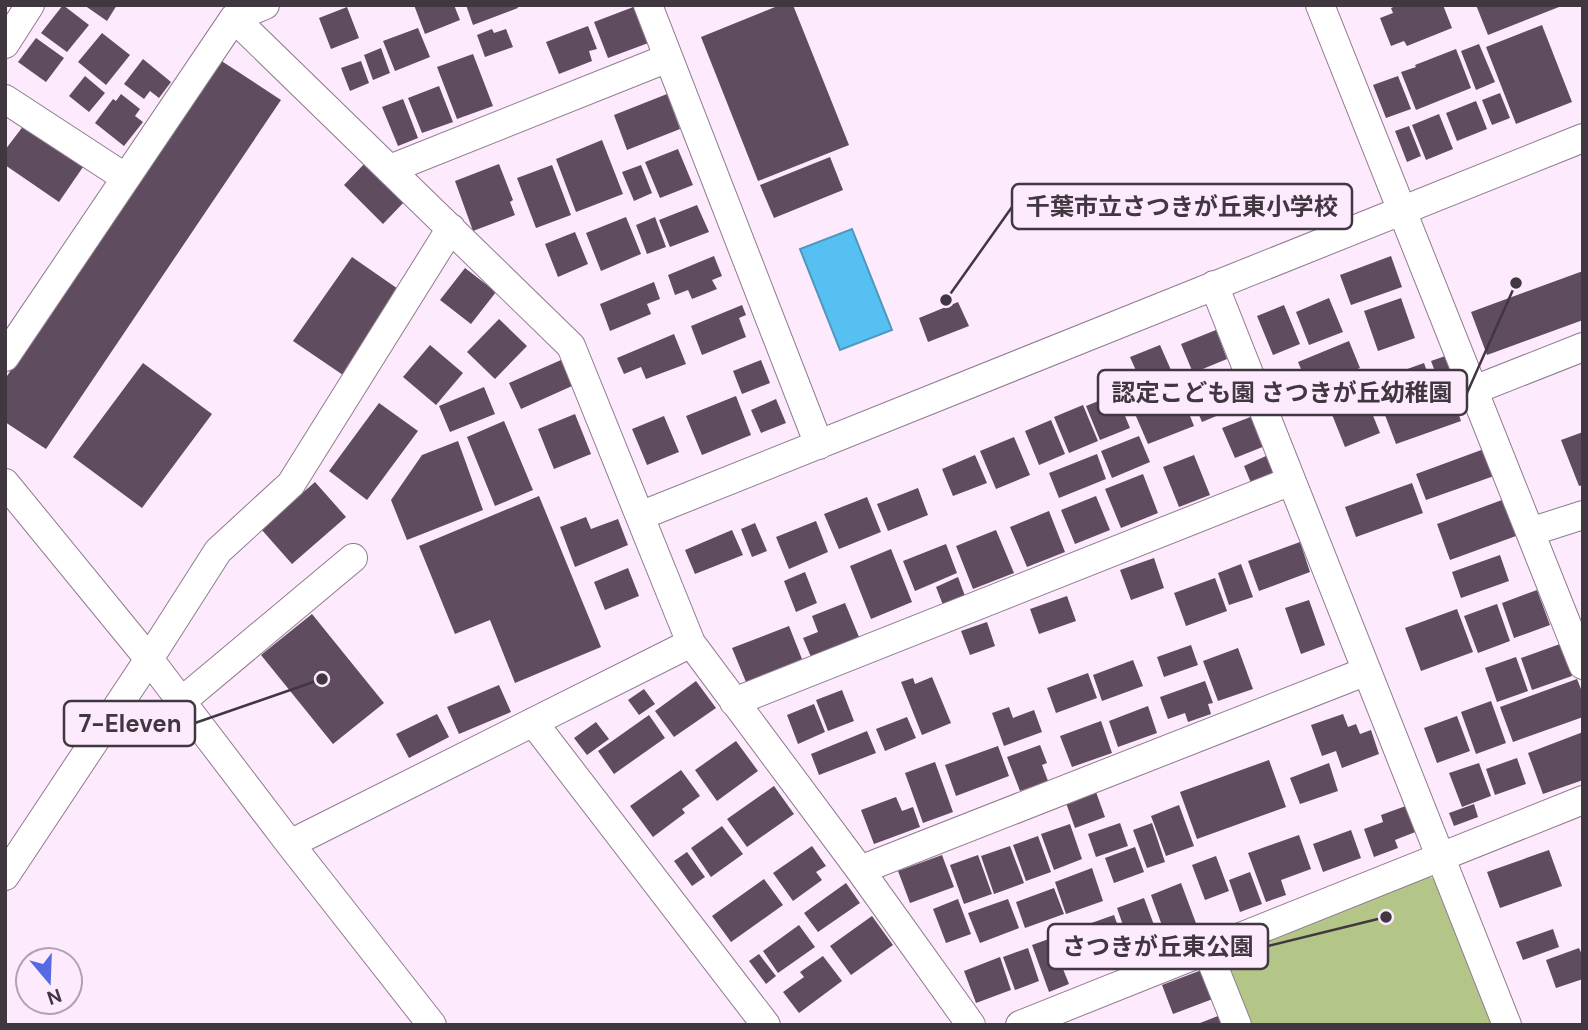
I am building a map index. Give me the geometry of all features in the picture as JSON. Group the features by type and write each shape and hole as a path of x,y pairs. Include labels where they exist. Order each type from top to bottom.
{"street":[{"path":"5,44 30,5"},
{"path":"5,357 234,18 265,5"},
{"path":"648,5 819,445"},
{"path":"1329,8 1402,210 1583,665"},
{"path":"234,18 571,346 691,643 971,1025"},
{"path":"390,169 668,58"},
{"path":"5,99 126,178"},
{"path":"640,516 1583,138"},
{"path":"5,876 218,551 291,484 451,228"},
{"path":"1214,285 1507,1025"},
{"path":"1474,390 1583,347"},
{"path":"734,702 1292,481"},
{"path":"5,483 149,659 432,1025"},
{"path":"1530,533 1583,515"},
{"path":"182,701 353,558"},
{"path":"290,844 691,643"},
{"path":"859,870 1367,671"},
{"path":"533,722 766,1025"},
{"path":"1020,1025 1583,800"},
{"path":"1207,950 1237,1025"}],"green space":[{"path":"1426,875 1440,882 1492,1025 1243,1025 1221,968 1228,952"}],"water":[{"path":"852,229 892,330 840,350 800,249"}],"building":[{"path":"63,5 89,25 67,52 41,33"},
{"path":"84,5 117,5 107,21"},
{"path":"414,5 454,5 460,20 425,34"},
{"path":"466,5 517,5 518,8 473,25"},
{"path":"780,5 793,5 849,145 758,181 701,37"},
{"path":"1398,5 1443,5 1452,28 1407,46 1404,41 1391,46 1380,18 1393,13 1391,8"},
{"path":"1476,5 1564,5 1488,35"},
{"path":"636,6 651,42 608,58 594,22"},
{"path":"347,7 359,38 331,49 319,18"},
{"path":"1542,25 1572,102 1516,124 1486,47"},
{"path":"588,26 597,49 589,51 592,61 559,74 546,42"},
{"path":"418,28 430,57 395,71 383,41"},
{"path":"492,29 494,33 506,29 513,47 485,57 477,35"},
{"path":"102,33 130,55 106,85 78,62"},
{"path":"36,38 64,58 46,82 18,62"},
{"path":"1479,44 1495,82 1476,90 1461,51"},
{"path":"381,48 390,73 373,80 364,55"},
{"path":"1456,49 1471,88 1416,110 1401,72"},
{"path":"473,54 493,106 457,119 437,67"},
{"path":"143,59 171,82 159,98 150,91 144,99 124,84"},
{"path":"220,60 281,100 46,449 5,422 5,379"},
{"path":"361,61 369,83 350,91 341,68"},
{"path":"85,76 105,93 89,112 69,96"},
{"path":"1398,76 1411,109 1386,118 1373,85"},
{"path":"439,86 453,122 422,133 408,98"},
{"path":"1500,93 1510,118 1492,125 1482,100"},
{"path":"121,94 140,109 135,116 143,122 124,146 95,123 113,99 116,101"},
{"path":"667,94 680,129 627,150 614,115"},
{"path":"403,99 418,138 398,146 382,107"},
{"path":"1476,101 1487,129 1457,141 1446,113"},
{"path":"1439,114 1453,149 1426,160 1412,125"},
{"path":"24,125 83,167 59,202 5,165 5,150"},
{"path":"1409,126 1421,156 1407,162 1395,131"},
{"path":"602,140 623,194 576,212 556,159"},
{"path":"678,149 693,185 660,198 645,162"},
{"path":"830,157 843,190 774,218 760,185"},
{"path":"366,162 406,200 383,224 344,185"},
{"path":"499,164 513,200 510,202 515,215 473,231 455,181"},
{"path":"552,165 571,215 536,228 517,178"},
{"path":"641,165 652,193 634,201 622,172"},
{"path":"697,205 709,232 670,247 659,220"},
{"path":"626,217 641,254 601,271 586,233"},
{"path":"655,217 666,247 647,254 636,225"},
{"path":"575,232 588,264 558,277 545,244"},
{"path":"714,256 722,276 712,280 717,289 692,299 688,290 675,295 668,275"},
{"path":"1391,256 1402,287 1351,305 1340,275"},
{"path":"352,257 401,291 343,375 293,341"},
{"path":"465,268 496,292 471,324 440,300"},
{"path":"1583,271 1583,320 1487,355 1471,312"},
{"path":"654,282 660,299 647,304 651,314 610,331 600,304"},
{"path":"1329,298 1343,332 1309,345 1296,312"},
{"path":"1401,298 1415,338 1378,351 1364,311"},
{"path":"958,302 969,326 928,342 919,318"},
{"path":"742,305 746,315 739,318 746,337 702,355 691,326"},
{"path":"1284,305 1300,344 1273,355 1257,316"},
{"path":"499,319 527,346 495,379 467,352"},
{"path":"1216,330 1227,359 1193,373 1181,344"},
{"path":"674,334 686,364 646,379 641,367 624,374 617,358"},
{"path":"1349,341 1360,368 1309,388 1298,362"},
{"path":"430,345 463,373 436,405 403,377"},
{"path":"1160,345 1174,377 1144,389 1130,357"},
{"path":"1454,353 1463,379 1441,387 1431,361"},
{"path":"561,360 572,386 521,409 509,383"},
{"path":"761,360 770,383 742,394 733,371"},
{"path":"143,363 212,414 142,508 73,457"},
{"path":"1424,363 1433,388 1380,407 1371,382"},
{"path":"1232,371 1245,404 1202,422 1188,389"},
{"path":"484,387 495,414 450,432 439,406"},
{"path":"1362,388 1380,433 1345,447 1327,402"},
{"path":"1451,392 1461,421 1396,444 1385,415"},
{"path":"1116,394 1130,428 1100,440 1086,406"},
{"path":"736,396 751,435 702,455 686,416"},
{"path":"1182,396 1194,426 1148,444 1135,414"},
{"path":"776,399 786,423 761,433 751,410"},
{"path":"379,403 418,431 367,500 329,471"},
{"path":"1083,405 1098,441 1069,453 1054,417"},
{"path":"575,414 591,454 554,469 538,429"},
{"path":"664,416 679,452 647,465 632,429"},
{"path":"1253,416 1265,446 1235,458 1222,428"},
{"path":"1051,420 1065,454 1039,465 1025,431"},
{"path":"504,421 533,490 495,506 467,437"},
{"path":"1583,432 1583,485 1579,486 1561,440"},
{"path":"1139,436 1150,462 1112,478 1101,451"},
{"path":"1014,437 1030,475 996,489 980,451"},
{"path":"458,441 483,510 407,540 391,500 422,455"},
{"path":"1484,449 1494,476 1426,500 1416,474"},
{"path":"1097,454 1106,479 1059,498 1049,473"},
{"path":"975,455 987,483 953,496 942,469"},
{"path":"1194,455 1210,495 1179,507 1163,467"},
{"path":"1266,456 1274,475 1251,483 1244,466"},
{"path":"1143,474 1158,513 1121,528 1105,489"},
{"path":"315,482 346,517 292,564 261,529"},
{"path":"1412,483 1423,513 1356,537 1345,507"},
{"path":"918,488 928,515 888,531 877,504"},
{"path":"539,496 601,647 515,683 490,620 455,634 419,546"},
{"path":"1096,496 1110,530 1075,544 1061,510"},
{"path":"867,497 881,532 839,549 824,514"},
{"path":"1502,500 1516,536 1450,560 1437,524"},
{"path":"1049,511 1065,552 1027,567 1010,527"},
{"path":"586,517 591,529 618,519 628,545 575,567 560,527"},
{"path":"816,521 828,552 789,569 776,537"},
{"path":"755,523 767,551 752,557 741,529"},
{"path":"732,530 743,555 695,574 685,550"},
{"path":"996,530 1014,573 973,589 956,546"},
{"path":"1300,542 1310,572 1259,591 1248,561"},
{"path":"946,544 957,573 915,591 903,561"},
{"path":"891,549 912,602 871,619 850,566"},
{"path":"1500,555 1509,581 1461,598 1452,572"},
{"path":"1154,558 1164,588 1131,600 1120,570"},
{"path":"1241,564 1253,597 1229,605 1218,573"},
{"path":"628,568 639,596 605,610 594,582"},
{"path":"805,572 817,603 796,612 784,581"},
{"path":"958,577 965,596 943,605 936,587"},
{"path":"1215,578 1227,611 1186,626 1174,593"},
{"path":"1537,590 1550,625 1514,638 1502,603"},
{"path":"1067,596 1076,621 1039,634 1030,609"},
{"path":"1309,600 1325,645 1301,654 1285,608"},
{"path":"845,603 859,637 811,657 803,638 818,632 812,616"},
{"path":"1497,604 1510,641 1478,653 1464,616"},
{"path":"1457,609 1473,652 1421,671 1405,628"},
{"path":"312,614 384,703 333,744 261,655"},
{"path":"987,622 995,646 970,655 961,631"},
{"path":"789,626 802,659 746,682 732,648"},
{"path":"1560,644 1572,676 1532,690 1521,658"},
{"path":"1191,645 1198,665 1164,677 1157,657"},
{"path":"1238,648 1253,689 1218,701 1203,661"},
{"path":"1516,657 1528,691 1497,702 1485,668"},
{"path":"1133,660 1143,686 1102,701 1093,675"},
{"path":"1088,673 1097,698 1056,713 1047,688"},
{"path":"932,677 951,723 922,735 901,682 913,678 915,684"},
{"path":"1577,679 1583,694 1583,717 1513,742 1500,707"},
{"path":"696,681 716,708 674,737 655,711"},
{"path":"1205,681 1213,703 1208,704 1211,714 1188,722 1185,713 1168,719 1160,697"},
{"path":"499,685 511,712 459,734 447,707"},
{"path":"644,689 655,704 639,715 628,700"},
{"path":"842,690 854,721 828,731 816,700"},
{"path":"1491,701 1506,743 1476,754 1461,712"},
{"path":"814,704 825,732 798,744 787,715"},
{"path":"1148,706 1157,733 1118,747 1109,721"},
{"path":"1009,707 1013,718 1034,710 1042,732 1004,746 992,713"},
{"path":"437,714 449,737 409,758 396,734"},
{"path":"1343,714 1348,727 1356,724 1360,734 1371,730 1379,754 1342,768 1336,751 1322,756 1311,725"},
{"path":"649,715 665,738 614,774 598,751"},
{"path":"1457,716 1470,751 1437,763 1424,728"},
{"path":"907,717 916,738 885,751 876,729"},
{"path":"1101,721 1112,753 1072,767 1060,736"},
{"path":"596,722 609,739 587,755 574,738"},
{"path":"867,731 876,753 819,775 811,754"},
{"path":"1583,732 1583,780 1543,794 1528,753"},
{"path":"736,741 758,771 717,801 695,770"},
{"path":"1040,745 1047,763 1042,765 1048,781 1020,791 1007,757"},
{"path":"998,746 1009,776 956,796 945,765"},
{"path":"1517,758 1526,784 1495,795 1486,769"},
{"path":"1269,760 1286,807 1197,839 1180,792"},
{"path":"935,762 953,812 923,823 905,773"},
{"path":"1329,763 1338,791 1300,804 1290,778"},
{"path":"1479,763 1491,796 1462,807 1449,773"},
{"path":"681,770 700,796 682,809 685,813 653,837 630,806"},
{"path":"774,786 794,814 747,847 727,819"},
{"path":"1096,792 1105,817 1075,828 1066,803"},
{"path":"896,797 902,811 913,807 920,827 874,844 861,810"},
{"path":"1414,803 1423,829 1395,840 1398,848 1374,857 1364,829 1383,822 1381,815"},
{"path":"1474,804 1478,817 1454,826 1449,813"},
{"path":"1179,805 1194,846 1166,856 1151,816"},
{"path":"1120,823 1128,846 1096,857 1088,834"},
{"path":"1152,823 1165,862 1147,868 1133,830"},
{"path":"1070,824 1082,859 1054,870 1041,834"},
{"path":"722,826 743,854 711,877 691,848"},
{"path":"1351,830 1361,858 1323,872 1313,844"},
{"path":"1299,835 1311,869 1281,880 1286,895 1266,902 1248,853"},
{"path":"1038,836 1051,872 1026,881 1013,845"},
{"path":"812,846 826,866 816,872 822,880 793,901 773,873"},
{"path":"1010,846 1024,883 994,894 981,856"},
{"path":"1135,847 1144,872 1114,883 1105,858"},
{"path":"1549,850 1562,886 1500,908 1487,872"},
{"path":"687,852 705,877 692,886 674,861"},
{"path":"942,855 954,887 910,903 898,871"},
{"path":"978,855 992,894 964,904 950,865"},
{"path":"1216,856 1229,891 1205,900 1192,865"},
{"path":"1092,868 1103,901 1066,914 1055,882"},
{"path":"1250,872 1262,904 1240,912 1229,880"},
{"path":"764,879 783,905 731,942 712,916"},
{"path":"846,883 860,903 818,932 804,913"},
{"path":"1181,883 1200,934 1169,945 1151,895"},
{"path":"1054,888 1064,914 1025,928 1016,902"},
{"path":"1144,898 1161,944 1133,954 1117,908"},
{"path":"958,899 971,934 946,943 933,909"},
{"path":"1008,899 1019,928 980,943 968,913"},
{"path":"1114,915 1128,954 1094,967 1080,927"},
{"path":"872,916 893,945 851,975 830,946"},
{"path":"799,925 815,947 778,973 763,951"},
{"path":"1553,929 1559,947 1523,960 1516,942"},
{"path":"1060,935 1070,961 1061,964 1069,984 1049,992 1032,945"},
{"path":"1028,948 1039,981 1015,990 1003,957"},
{"path":"1579,948 1583,957 1583,979 1556,988 1546,960"},
{"path":"759,954 776,976 766,984 749,961"},
{"path":"823,956 842,981 799,1013 783,992 804,977 800,972"},
{"path":"1000,957 1011,990 976,1003 964,971"},
{"path":"1207,968 1218,997 1173,1014 1162,985"},
{"path":"1223,1014 1227,1025 1195,1025"}],"place":[{"name":"認定こども園 さつきが丘幼稚園","path":"1516,283"},
{"name":"千葉市立さつきが丘東小学校","path":"946,300"},
{"name":"7-Eleven","path":"322,679"},
{"name":"さつきが丘東公園","path":"1386,917"}]}
